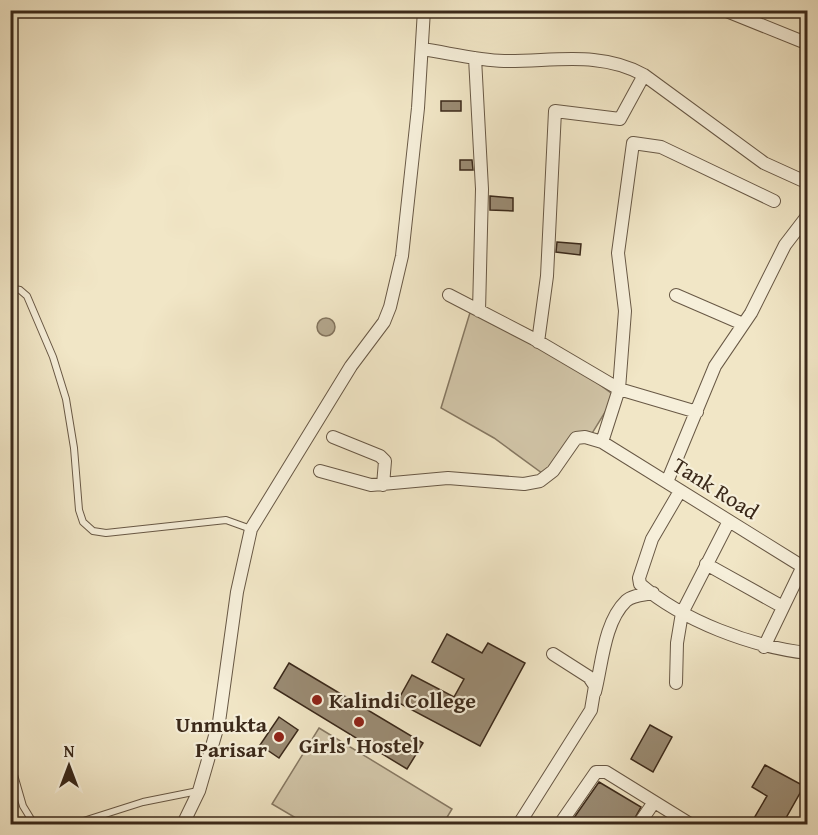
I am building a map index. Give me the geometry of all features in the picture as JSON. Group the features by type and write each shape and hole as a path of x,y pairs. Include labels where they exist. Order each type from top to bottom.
{"street":[{"path":"183,825 199,791 219,722 238,583 251,529 351,366 384,322 390,307 402,256 424,10"},
{"path":"724,10 801,41"},
{"path":"422,49 503,61 586,59 620,64 644,75 764,163 807,183"},
{"path":"475,57 482,189 479,311"},
{"path":"538,342 547,276 555,111 620,119 644,75"},
{"path":"320,471 355,481 383,485 448,478 524,484 540,481 553,471 576,438 585,436 602,442 619,389 625,311 618,253 633,143 661,147 774,201"},
{"path":"667,482 715,366 743,324 785,245 807,215"},
{"path":"449,295 538,342 619,389 697,412"},
{"path":"676,295 743,324"},
{"path":"333,437 380,456 385,461 383,485"},
{"name":"Tank Road","path":"602,442 805,568"},
{"path":"680,490 652,539 639,578 640,584 682,613 765,647 807,653"},
{"path":"676,683 677,643 682,613 729,521"},
{"path":"706,564 783,607"},
{"path":"765,647 783,607 805,568"},
{"path":"519,825 591,710 607,641 623,605 634,597 652,593"},
{"path":"553,654 589,677 595,686 594,696"},
{"path":"560,825 596,772 606,772 690,825"},
{"path":"639,825 654,802"}],"lane":[{"path":"10,288 20,290 27,296 53,357 66,399 75,447 79,510 83,522 93,531 106,533 226,520 251,529"},
{"path":"10,761 23,806 34,825"},
{"path":"74,825 143,801 199,791"}],"shaded area":[{"path":"472,306 539,340 615,396 588,440 576,437 546,476 494,438 441,408"},
{"path":"326,318 332,321 335,327 332,333 326,336 320,333 317,327 320,321"},
{"path":"319,728 452,809 443,824 306,824 272,804"}],"building":[{"path":"441,101 461,101 461,111 441,111"},
{"path":"460,160 472,160 473,170 460,170"},
{"path":"490,196 513,198 513,211 490,210"},
{"path":"557,242 581,244 580,255 556,252"},
{"path":"447,634 482,653 488,643 525,663 480,746 397,702 412,675 454,697 464,679 432,662"},
{"name":"Girls' Hostel","path":"289,663 423,743 407,769 274,688"},
{"name":"Unmukta Parisar","path":"279,717 298,730 279,758 260,745"},
{"path":"650,725 672,737 653,772 631,759"},
{"path":"765,765 804,786 786,818 797,825 750,825 767,796 752,787"},
{"path":"599,782 641,807 631,825 576,825 571,822"}],"place":[{"name":"Kalindi College","path":"317,700"},
{"name":"Girls' Hostel","path":"359,722"},
{"name":"Unmukta Parisar","path":"279,737"}]}
